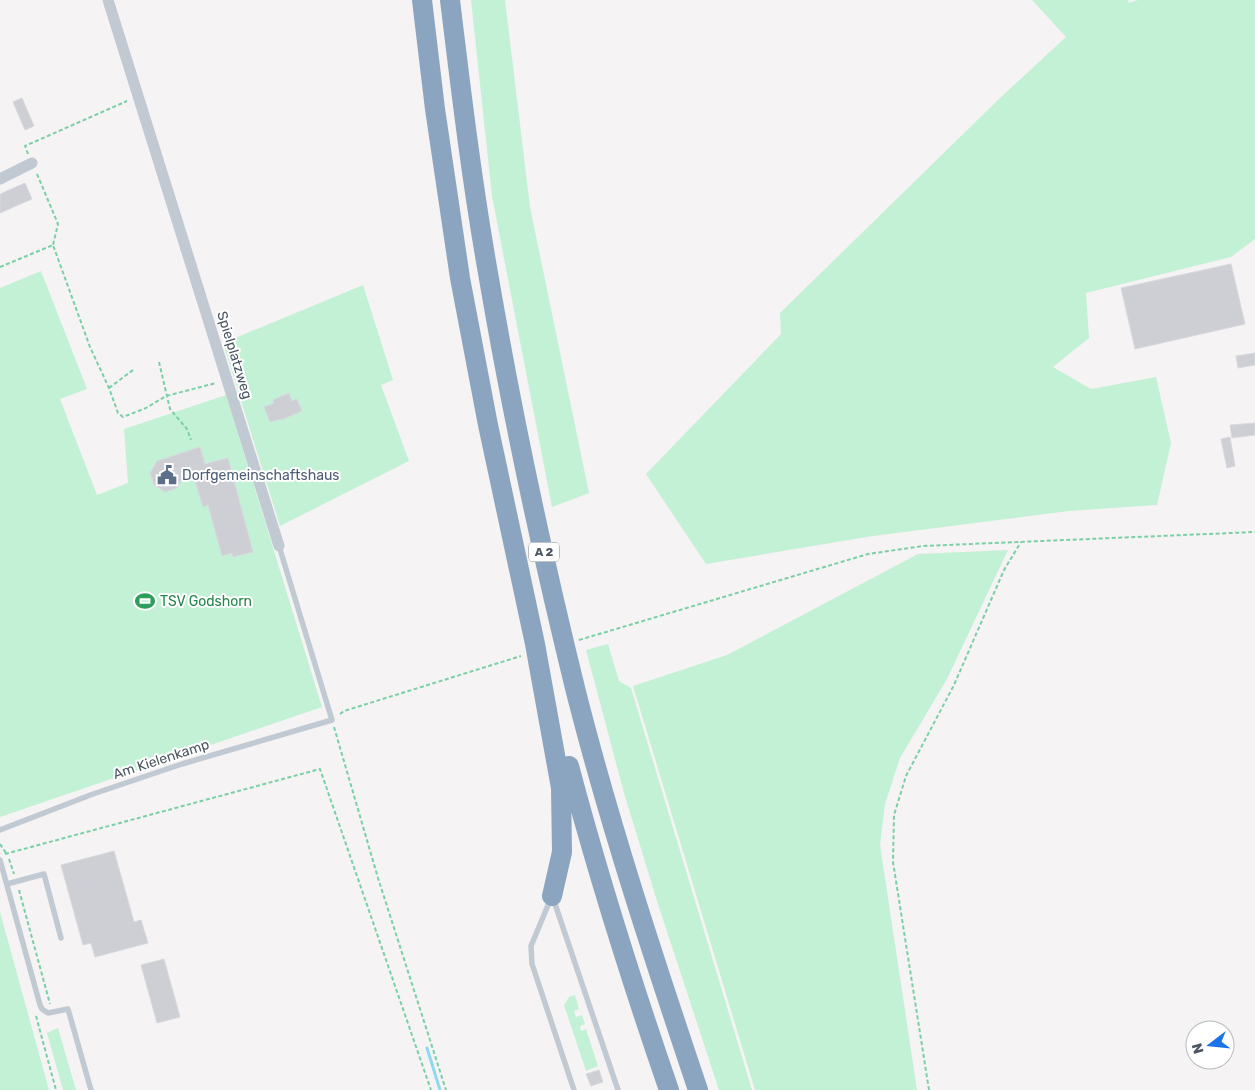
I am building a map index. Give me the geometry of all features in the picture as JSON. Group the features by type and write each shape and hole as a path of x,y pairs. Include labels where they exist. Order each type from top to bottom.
{"highway":[{"name":"A 2","path":"422,0 435,109 460,278 488,425 535,644 593,856 642,1013 669,1090"},
{"name":"A 2","path":"450,0 463,105 488,272 515,419 551,586 577,694 618,839 668,1002 698,1090"},
{"path":"535,644 561,788 562,852 552,896"}],"street":[{"name":"Spielplatzweg","path":"108,0 279,546"},
{"path":"0,179 32,163"}],"lane":[{"name":"Spielplatzweg","path":"279,546 332,720"},
{"name":"Am Kielenkamp","path":"0,830 93,794 173,767 332,720"},
{"path":"0,860 40,1005 44,1011 53,1013 68,1009 91,1090"},
{"path":"7,884 44,874 61,938"},
{"path":"552,896 531,946 532,964 574,1090"},
{"path":"552,896 618,1090"}],"path":[{"path":"138,96 25,146 58,224 53,245 90,347 118,413 123,417 146,408 166,396 228,380"},
{"path":"0,267 53,245"},
{"path":"159,362 170,409 188,429 191,440"},
{"path":"109,388 133,370"},
{"path":"622,628 868,554 923,546 1255,532"},
{"path":"930,1090 893,862 894,815 906,776 954,686 1004,570 1021,542"},
{"path":"446,1090 378,878 332,720 344,711 477,669"},
{"path":"0,856 320,769 431,1090"},
{"path":"0,844 7,854 16,882 53,1013"},
{"path":"35,1014 56,1090"}],"green space":[{"path":"471,0 505,0 530,207 589,493 552,507 492,196"},
{"path":"1032,0 1128,0 1129,3 1138,0 1255,0 1255,239 1231,257 1086,293 1089,338 1053,367 1091,389 1156,377 1171,443 1157,505 1069,511 873,536 706,564 646,474 781,334 780,313 1000,98 1066,37"},
{"name":"TSV Godshorn","path":"41,271 87,389 60,399 97,495 128,483 124,429 226,395 322,707 0,817 0,288"},
{"path":"363,285 393,380 381,385 409,461 280,526 223,343"},
{"path":"1008,550 947,679 900,758 885,804 880,845 917,1090 755,1090 633,686 727,655 918,554"},
{"path":"608,644 619,681 631,688 752,1090 719,1090 657,901 624,793 586,650"},
{"path":"0,912 49,1090 0,1090"},
{"path":"575,995 579,1009 574,1011 576,1017 582,1015 585,1024 580,1026 581,1031 586,1029 598,1066 586,1071 564,1005 569,997"},
{"path":"58,1028 76,1090 63,1090 47,1033"}],"building":[{"path":"22,98 34,126 25,130 13,102"},
{"path":"25,183 32,199 0,213 0,194"},
{"path":"1231,264 1245,324 1135,349 1121,288"},
{"path":"1255,353 1255,365 1238,368 1236,356"},
{"path":"289,393 292,401 297,399 302,411 281,420 270,422 264,407 274,403 273,400"},
{"path":"1255,423 1255,435 1232,438 1230,425"},
{"path":"1230,437 1235,466 1227,468 1221,439"},
{"path":"200,447 205,464 228,458 253,552 233,557 232,553 222,556 208,505 203,507 190,465 177,488 165,492 154,485 150,473 157,461"},
{"path":"114,851 134,922 141,920 148,943 95,957 91,943 83,945 61,865"},
{"path":"164,959 180,1017 157,1023 141,965"},
{"path":"599,1070 603,1082 591,1086 586,1074"}],"waterway":[{"path":"427,1048 440,1090"}],"place":[{"name":"Dorfgemeinschaftshaus","path":"167,475"},
{"name":"TSV Godshorn","path":"145,601"}]}
